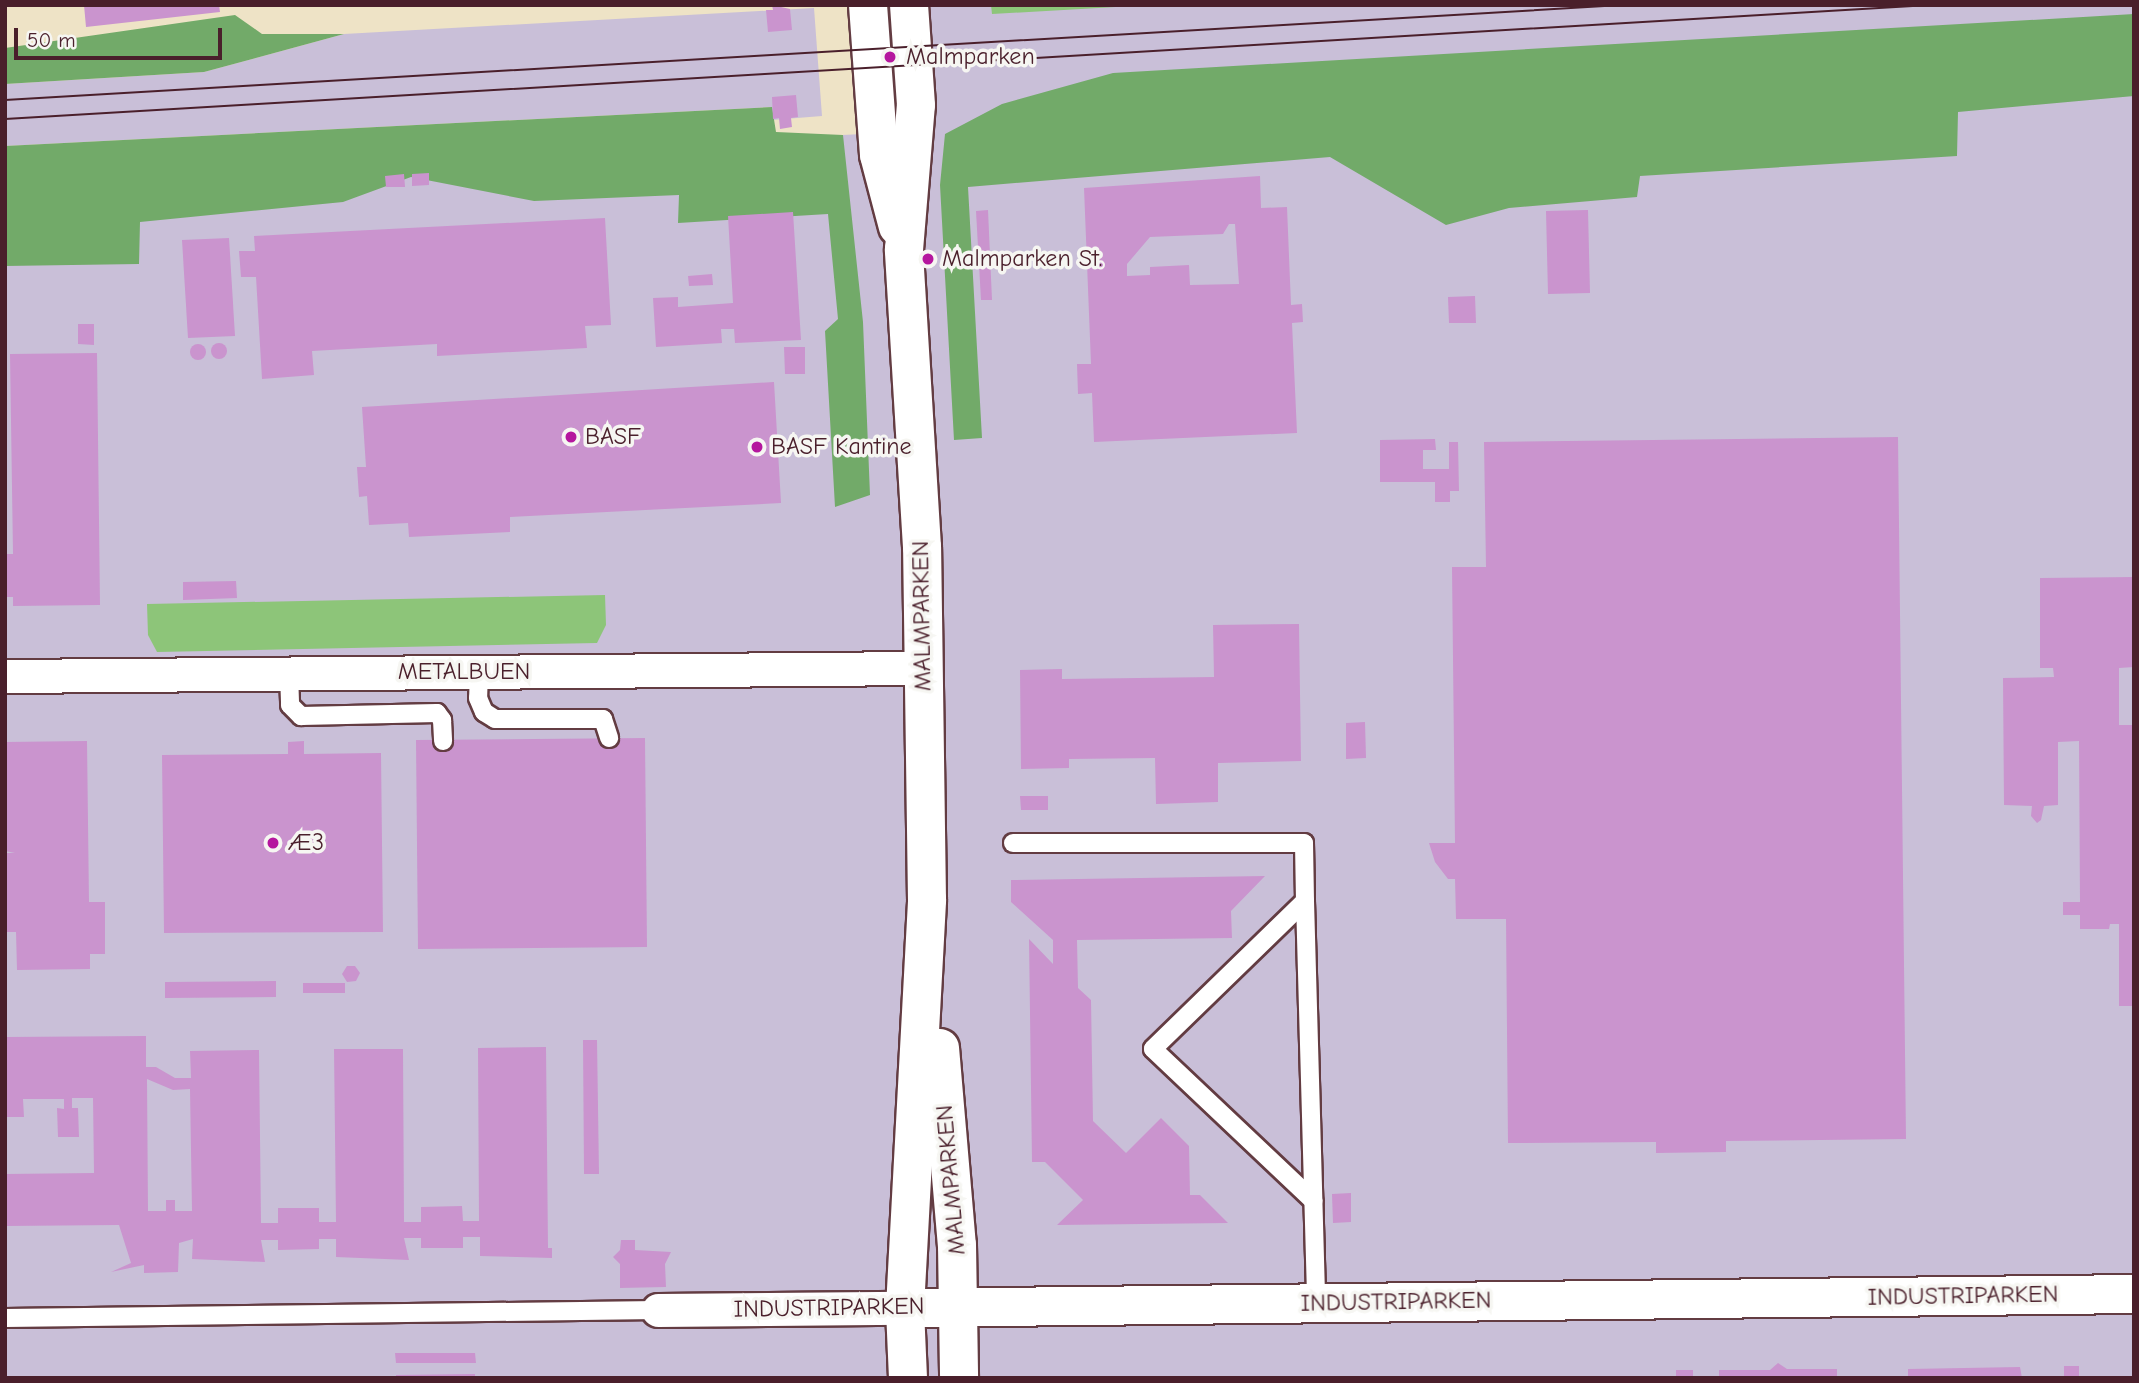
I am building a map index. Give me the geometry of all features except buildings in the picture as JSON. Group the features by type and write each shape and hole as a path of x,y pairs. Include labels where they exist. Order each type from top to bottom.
{"street":[{"name":"MALMPARKEN","path":"868,5 879,155 904,250"},
{"name":"MALMPARKEN","path":"908,1378 905,1308 926,900 922,547 904,250 916,105 909,5"},
{"name":"METALBUEN","path":"5,677 923,668"},
{"name":"MALMPARKEN","path":"926,900 960,1307 959,1378"},
{"name":"INDUSTRIPARKEN","path":"658,1310 2134,1294"}],"lane":[{"path":"479,672 478,698 484,712 495,719 603,719 609,738"},
{"path":"289,673 290,705 301,716 437,713 442,720 443,741"},
{"path":"1013,843 1304,843 1316,1303"},
{"path":"1305,901 1153,1049 1314,1201"},
{"path":"5,1318 658,1310"}],"shaded area":[{"path":"917,5 2134,5 2134,1378 5,1378 5,176 923,131"},
{"path":"814,8 822,116 772,120 772,107 5,146 5,84 204,72 344,34"}],"green space":[{"path":"991,5 1150,5 992,14"},
{"path":"2134,14 2134,96 1958,112 1957,156 1640,176 1637,197 1509,208 1446,225 1330,157 968,187 982,438 954,440 940,185 945,134 1002,104 1113,73"},
{"path":"235,15 262,34 344,34 204,72 5,84 5,48"},
{"path":"772,107 776,132 843,135 863,322 870,495 835,507 825,331 838,319 828,214 678,223 679,195 534,201 411,177 343,202 140,222 139,264 5,266 5,146"},
{"path":"605,595 606,625 597,643 157,652 148,635 147,604"}],"tram line":[{"path":"5,100 1621,5"},
{"path":"5,119 1930,5"}],"place":[{"name":"Malmparken","path":"890,57"},
{"name":"Malmparken St.","path":"928,259"},
{"name":"BASF","path":"571,437"},
{"name":"BASF Kantine","path":"757,447"},
{"name":"Æ3","path":"273,843"}]}
